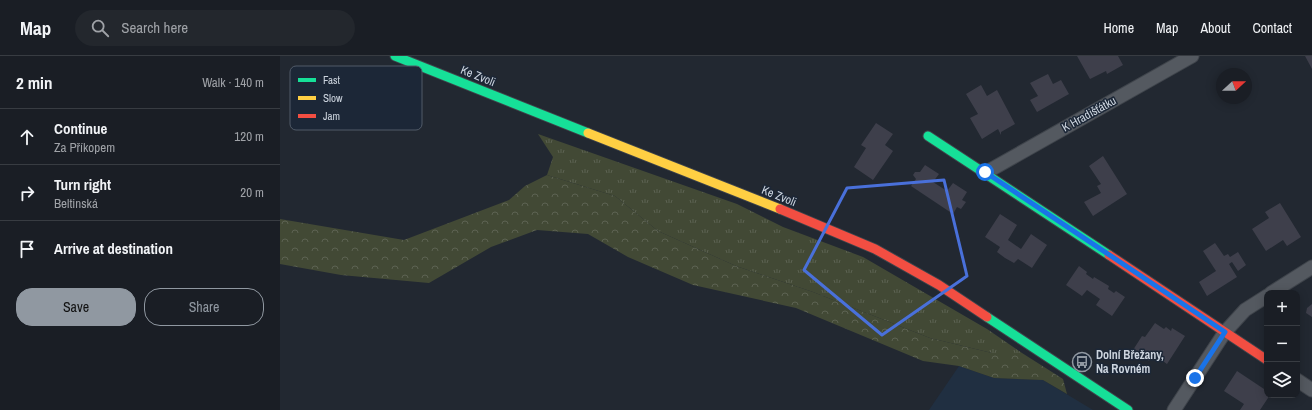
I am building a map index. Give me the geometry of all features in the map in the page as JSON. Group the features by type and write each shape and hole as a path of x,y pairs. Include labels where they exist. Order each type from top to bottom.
{"street":[{"name":"Ke Zvoli","path":"394,56 419,66"},
{"name":"K Hradišťátku","path":"985,172 1192,56"},
{"name":"Ke Zvoli","path":"422,67 792,214 875,249 939,285 1128,410"},
{"path":"928,136 985,172 1264,358"},
{"path":"1276,290 1312,267"},
{"path":"1174,410 1225,332 1245,310 1264,298"},
{"path":"1300,382 1312,390"}],"highlighted area":[{"path":"944,180 967,276 882,335 804,270 847,188"}],"shaded area":[{"path":"959,366 994,378 1043,380 1093,410 929,410"}],"green space":[{"path":"538,134 737,204 783,227 863,257 987,329 1022,353 992,353 930,338 813,292 736,266 658,231 615,196 547,175 553,157"},
{"path":"547,175 615,196 658,231 736,266 813,292 930,338 992,353 1022,353 1063,379 1067,394 1043,380 994,378 959,366 923,361 796,308 693,285 628,257 588,234 537,230 491,247 429,283 341,275 280,264 280,219 404,240 509,200 525,186"}],"building":[{"path":"1077,56 1118,56 1123,65 1107,74 1106,71 1090,79"},
{"path":"1305,56 1312,56 1312,69"},
{"path":"1048,74 1053,84 1061,80 1069,94 1037,112 1030,100 1038,96 1030,83"},
{"path":"981,85 987,96 997,90 1015,124 1001,132 1001,135 998,129 982,139 970,118 978,114 966,94"},
{"path":"876,123 893,134 885,145 893,151 873,180 854,167 866,148 861,145"},
{"path":"1103,156 1127,194 1093,216 1084,202 1101,193 1097,186 1101,184 1089,166"},
{"path":"925,165 939,174 933,182 947,191 953,183 967,192 962,200 966,202 961,209 957,207 953,214 911,186 916,179 913,175 915,172 920,172"},
{"path":"1280,203 1301,237 1287,246 1283,240 1266,251 1252,229 1269,218 1265,212"},
{"path":"1000,214 1017,225 1008,240 1021,249 1031,234 1047,245 1032,268 1018,259 1014,263 1005,258 997,252 1000,247 985,237"},
{"path":"1215,243 1224,256 1228,254 1230,257 1238,252 1246,265 1238,271 1232,262 1229,264 1237,277 1207,296 1199,282 1216,271 1203,251"},
{"path":"1079,266 1093,279 1094,277 1109,286 1108,289 1114,293 1116,291 1125,297 1112,316 1096,305 1100,299 1087,290 1082,296 1066,285"},
{"path":"1312,304 1312,317 1306,313 1307,308"},
{"path":"1155,323 1164,329 1166,327 1171,331 1172,328 1185,336 1167,364 1153,354 1149,361 1133,350 1142,336 1145,337"},
{"path":"1237,371 1264,389 1264,398 1268,398 1260,410 1240,410 1244,404 1224,391"}],"traffic: fast":[{"path":"395,56 420,66"},
{"path":"422,67 588,133"},
{"path":"928,136 1109,255"},
{"path":"987,317 1128,410"}],"traffic: slow":[{"path":"588,133 780,209"}],"traffic: jam":[{"path":"780,209 875,249 939,285 987,317"},
{"path":"1109,255 1264,358"}],"place":[{"name":"Dolní Břežany, Na Rovném","path":"1082,362"}],"route":[{"path":"985,172 1225,332 1195,378"}]}
